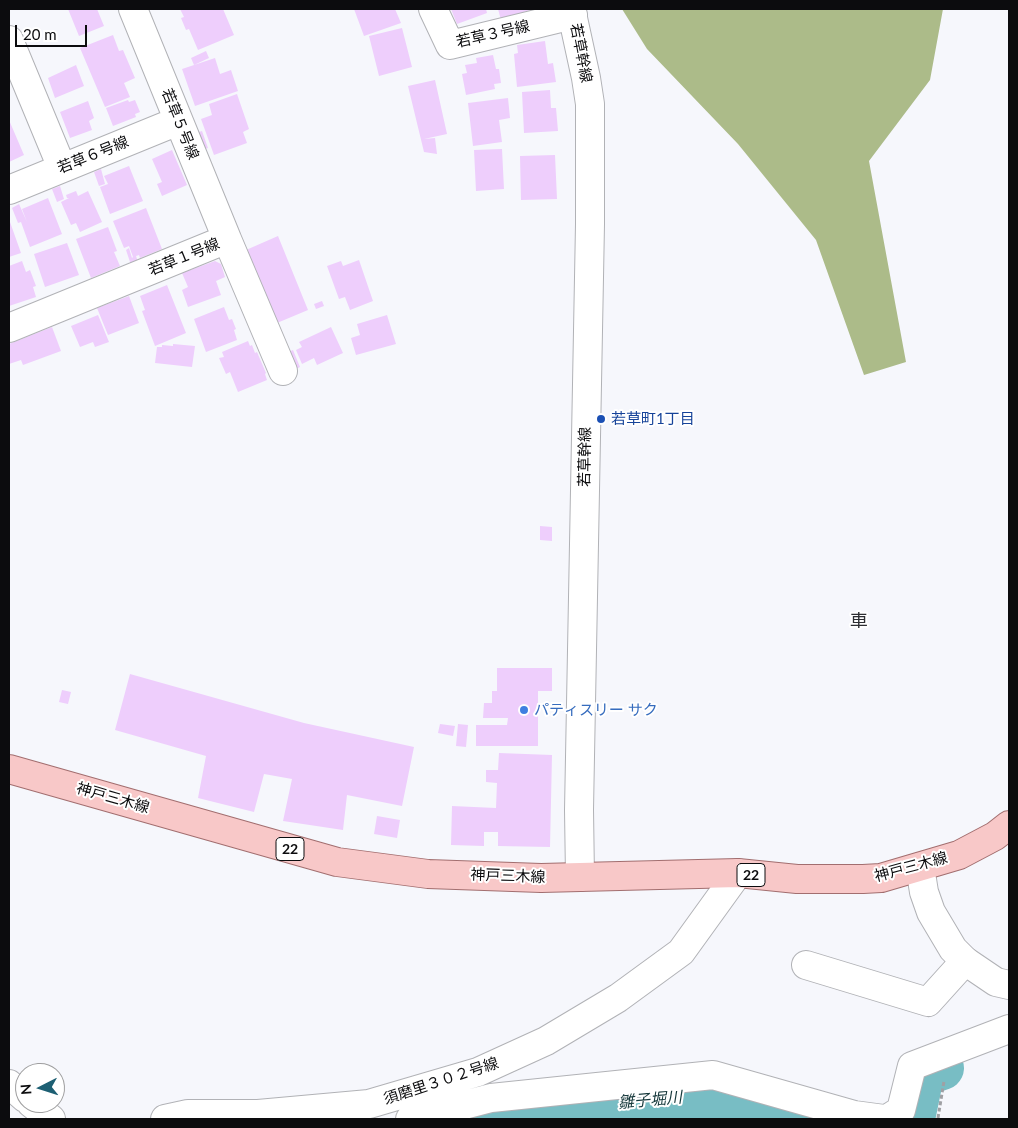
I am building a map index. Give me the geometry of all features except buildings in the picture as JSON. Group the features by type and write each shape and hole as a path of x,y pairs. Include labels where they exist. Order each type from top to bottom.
{"main road":[{"name":"神戸三木線","path":"9,769 337,862 428,874 580,877 738,874 797,879 881,878 959,855 995,836 1009,825"}],"street":[{"name":"若草５号線","path":"133,9 227,240"},
{"name":"若草３号線","path":"433,9 450,45 572,12"},
{"name":"若草幹線","path":"572,12 590,104 590,224 579,810 580,877"},
{"path":"9,40 62,168"},
{"name":"若草６号線","path":"9,190 178,121"},
{"name":"若草１号線","path":"9,328 227,240 282,371"},
{"path":"920,867 924,892 931,912 953,949 965,961 996,982 1009,985"},
{"name":"須磨里３０２号線","path":"165,1119 188,1114 258,1114 369,1104 392,1110 546,1041 618,998 681,952 738,874"},
{"path":"806,965 928,1002 965,961"},
{"path":"410,1119 492,1098 713,1075 854,1115 886,1119 901,1110 912,1066 1009,1029"}],"path":[{"path":"938,1118 941,1098"}],"green space":[{"path":"622,9 943,9 930,80 869,161 906,362 864,375 816,240 738,144 647,49"}],"waterway":[{"name":"雛子堀川","path":"913,1119 922,1075 942,1068"},
{"name":"雛子堀川","path":"488,1119 553,1109 691,1097 779,1109 812,1119"}],"place":[{"name":"若草町1丁目","path":"601,419"},
{"name":"パティスリー サク","path":"524,710"}],"district":[{"name":"車","path":"859,621"}]}
